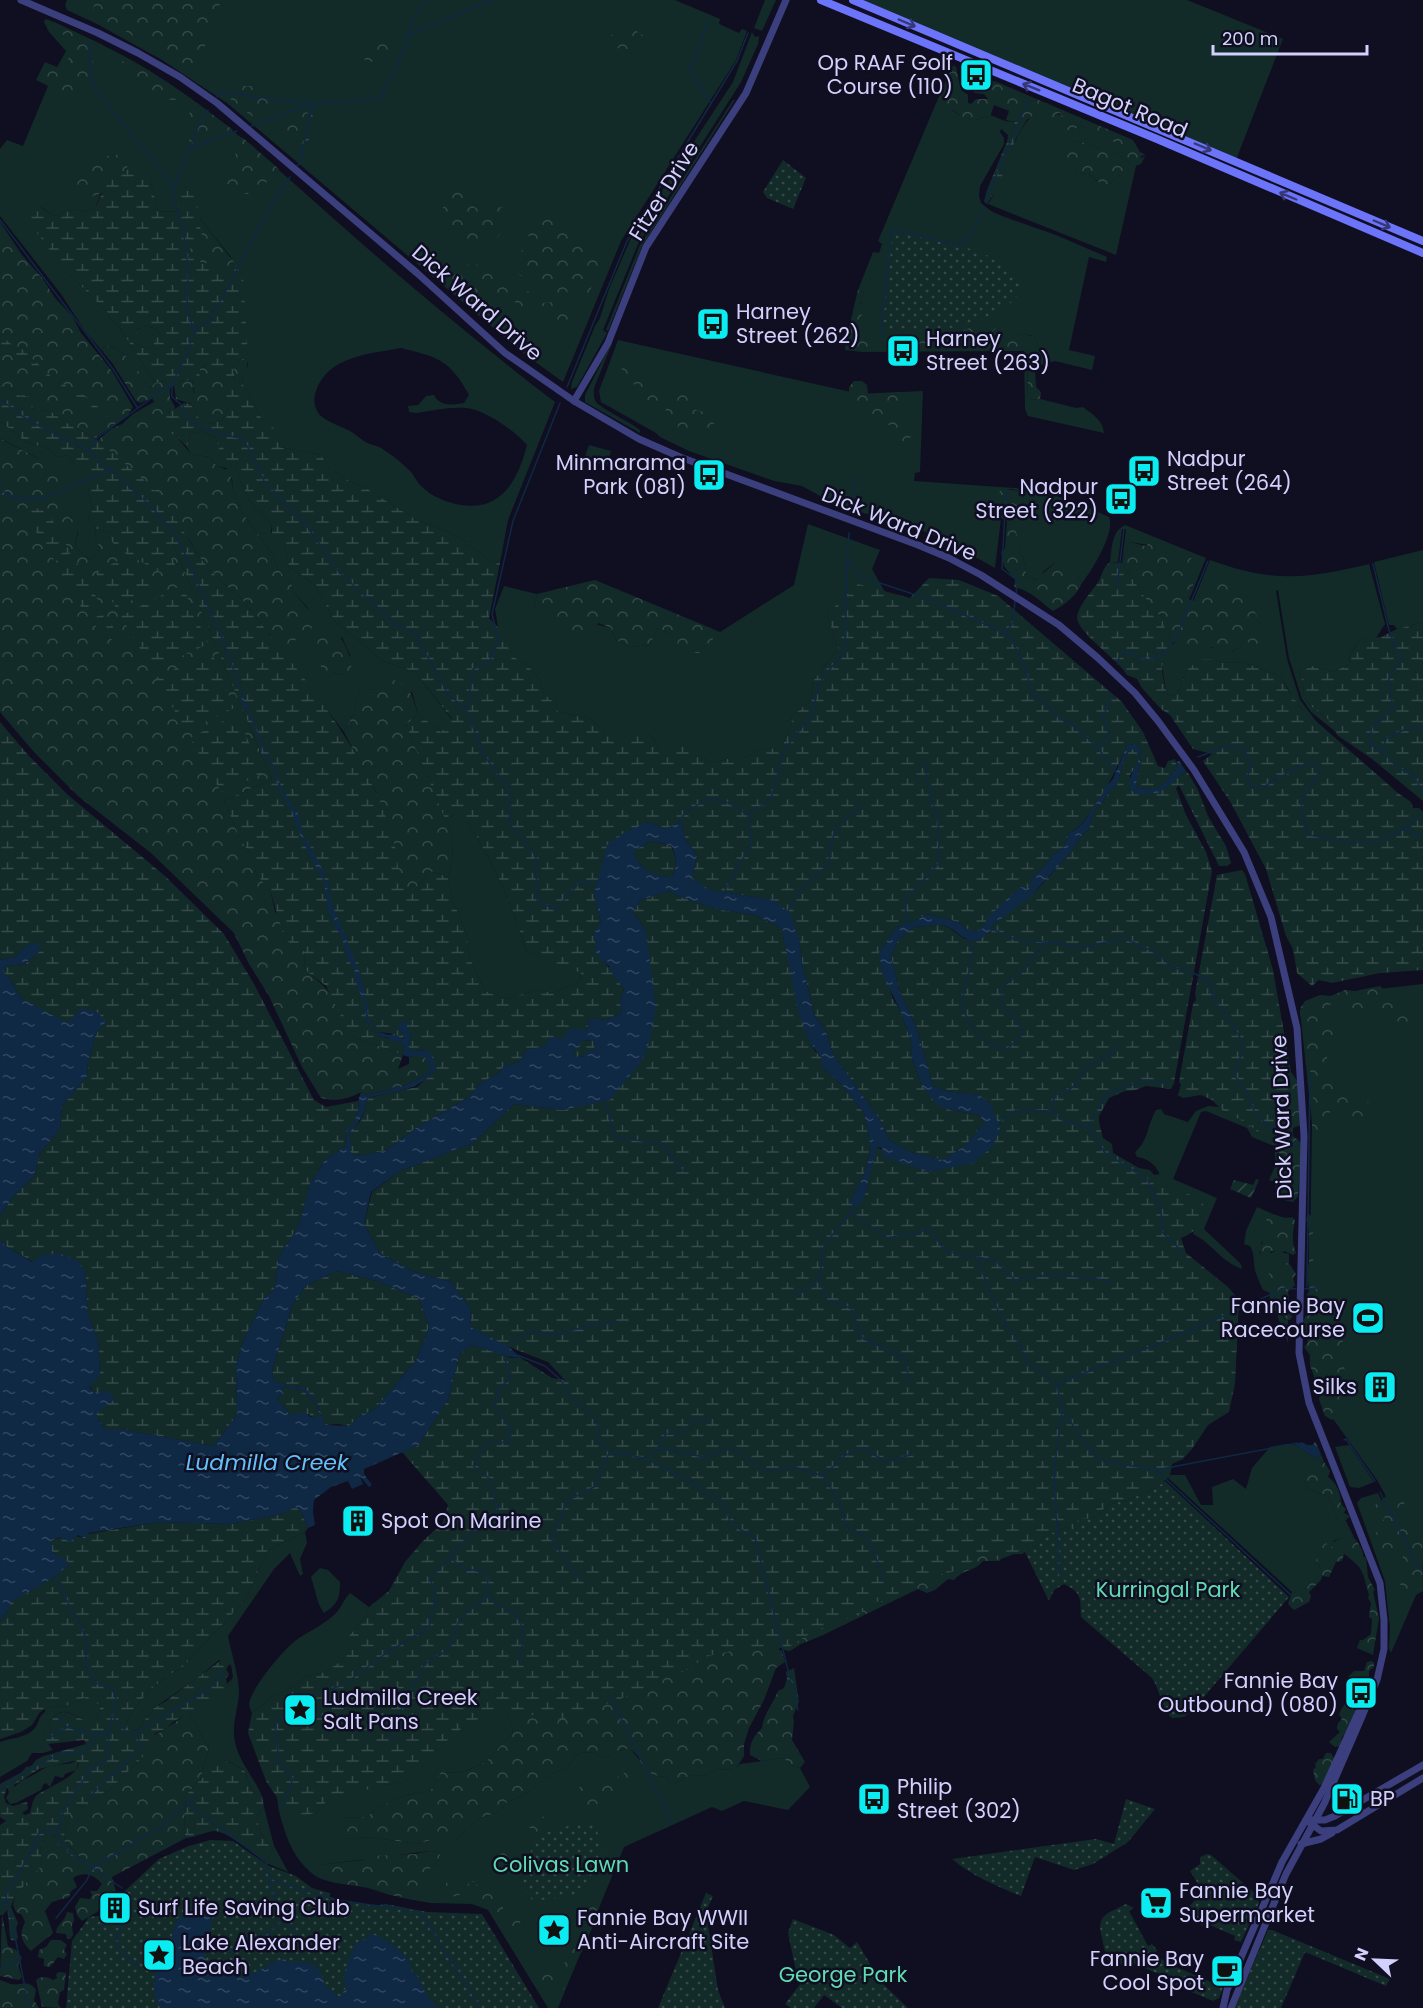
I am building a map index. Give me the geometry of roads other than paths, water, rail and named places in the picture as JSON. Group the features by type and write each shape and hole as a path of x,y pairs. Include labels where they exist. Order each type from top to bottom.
{"main road":[{"name":"Bagot Road","path":"821,0 1157,139 1423,254"},
{"name":"Bagot Road","path":"853,0 1423,241"}],"street":[{"name":"Dick Ward Drive","path":"21,0 138,52 180,77 217,104 408,266 505,353 574,401 639,438 680,457 949,558 1016,596 1059,625 1135,693 1184,755 1244,852 1271,916 1297,1028 1304,1136 1299,1353 1309,1403 1376,1570 1383,1605 1382,1659 1377,1680 1344,1750"},
{"name":"Fitzer Drive","path":"574,401 608,343 646,247 746,93 786,0"},
{"path":"1231,2008 1300,1845 1324,1804 1344,1750"},
{"path":"1223,2008 1227,1990 1282,1862 1344,1750"},
{"path":"1314,1823 1332,1817 1423,1764"},
{"path":"1300,1845 1321,1839 1423,1778"},
{"path":"1324,1804 1332,1813 1341,1812"},
{"path":"1306,1819 1324,1832 1337,1830"},
{"path":"1267,1895 1275,1900"},
{"path":"1245,1948 1254,1952"}],"water":[{"path":"243,698 272,762 282,789 297,810 304,840 308,842 324,873 324,879 329,882 331,901 360,974 368,1017 373,1026 367,1023 363,1007 365,1004 357,986 354,968 350,963 340,933 335,929 334,921 329,914 324,882 301,838 292,811 280,791 271,763 267,759 247,709 243,706 241,699"},
{"name":"Ludmilla Creek","path":"1136,743 1141,754 1137,787 1152,789 1161,786 1177,768 1176,762 1179,761 1186,771 1160,792 1135,793 1131,789 1130,779 1140,757 1135,750 1130,749 1123,762 1117,785 1096,808 1089,829 1030,897 994,924 989,932 978,941 964,937 944,926 915,926 898,940 891,956 899,990 916,1026 933,1086 946,1091 979,1095 991,1104 1000,1129 992,1147 973,1163 929,1172 884,1157 882,1148 877,1147 865,1194 858,1208 850,1203 865,1172 871,1149 864,1113 843,1086 822,1067 822,1058 805,1031 795,997 781,928 755,915 716,909 669,891 641,900 633,912 646,931 656,1009 648,1046 641,1062 610,1100 563,1110 514,1104 473,1143 400,1171 371,1192 364,1224 380,1253 412,1271 451,1282 470,1308 471,1327 509,1347 521,1358 470,1345 460,1354 448,1399 419,1445 364,1469 364,1474 372,1485 369,1487 360,1476 363,1484 352,1489 348,1481 331,1487 314,1500 315,1525 308,1528 301,1511 295,1507 282,1514 230,1524 158,1522 89,1533 85,1539 78,1535 70,1542 60,1537 51,1541 52,1552 70,1563 55,1577 11,1602 9,1609 0,1620 0,1239 4,1245 32,1262 40,1256 58,1253 77,1260 85,1270 88,1314 98,1340 100,1376 89,1387 96,1394 107,1390 115,1399 96,1414 104,1429 121,1429 213,1446 237,1415 236,1366 242,1344 264,1298 274,1290 279,1257 299,1225 310,1184 325,1160 346,1146 347,1129 354,1123 361,1092 365,1095 401,1087 431,1072 429,1063 422,1056 403,1055 404,1048 400,1041 393,1042 389,1038 378,1036 379,1032 388,1035 395,1034 403,1039 405,1035 398,1029 398,1026 404,1019 411,1036 408,1047 413,1051 427,1050 434,1060 436,1070 412,1087 368,1098 361,1119 350,1133 350,1152 356,1156 385,1151 416,1128 469,1097 480,1083 498,1074 504,1066 519,1062 527,1049 544,1047 550,1037 563,1039 569,1029 587,1030 590,1018 607,1020 622,1012 620,1001 624,989 609,966 596,952 594,933 601,923 594,894 607,845 620,835 646,822 667,829 682,823 685,839 697,855 692,878 710,890 774,900 790,913 799,939 814,1014 826,1032 833,1054 880,1120 889,1140 911,1152 943,1160 966,1145 984,1123 980,1115 950,1110 937,1105 921,1084 912,1059 911,1041 900,1010 882,973 879,953 896,927 913,922 927,914 958,922 970,931 982,929 988,917 1020,887 1030,888 1032,878 1053,855 1064,847 1069,833 1084,822 1104,789 1113,779 1127,746","holes":["654,841 672,846 676,862 672,877 654,874 640,864 634,853 646,843","583,1040 593,1041 595,1045 594,1050 585,1051 585,1056 575,1057 573,1052","337,1271 377,1281 420,1299 429,1327 417,1359 374,1410 361,1415 349,1426 325,1425 317,1403 304,1387 274,1381 272,1370 293,1303 307,1285","285,1386 303,1390 316,1405 320,1415 314,1419 304,1412 291,1415 277,1399 283,1393 281,1389"]},
{"path":"39,942 39,952 24,964 7,966 3,972 21,998 67,1023 82,1008 97,1012 106,1021 96,1034 88,1061 87,1076 62,1106 60,1129 39,1154 35,1175 12,1198 0,1216 0,960 15,957 24,947"},
{"path":"1315,1441 1321,1454 1318,1459 1294,1445 1302,1442 1313,1445"},
{"path":"199,1907 209,1909 212,1914 210,1938 205,1950 209,1974 242,1977 245,1973 253,1973 268,1964 285,1959 287,1963 309,1963 317,1968 326,1988 331,1989 336,1996 341,1996 346,1987 344,1974 356,1943 368,1938 367,1934 380,1936 381,1939 398,1949 408,1960 412,1972 418,1977 427,1996 438,2008 160,2008 154,1990 154,1981 162,1955 177,1921"}],"waterway":[{"path":"217,97 220,92 313,104 381,98 405,48 413,18 427,0"},
{"path":"408,35 493,0"},
{"path":"710,18 690,70 711,103"},
{"path":"567,387 627,241 737,61 748,33"},
{"path":"88,43 93,87 173,185"},
{"path":"985,202 1029,98"},
{"path":"251,126 312,104"},
{"path":"297,166 300,163 312,105"},
{"path":"89,451 97,438 172,383 187,355 194,330 187,310 188,265 183,229 173,196 174,186 199,125 208,110"},
{"path":"190,148 237,131"},
{"path":"194,329 209,322 271,206 290,177"},
{"path":"881,336 891,233 896,230 956,245 971,235 984,207"},
{"path":"0,220 113,369 137,407"},
{"path":"172,383 172,397 183,406 185,417 212,431 242,438 264,481 302,519 339,572 396,624 415,634 448,694 467,710 482,753 509,788 510,825 536,856 537,900 555,910 581,881 596,886"},
{"path":"0,399 22,416 89,451 153,508 176,537 187,558 222,638 244,698"},
{"path":"467,709 473,669 490,661 498,638 492,614 513,521 560,403"},
{"path":"0,490 16,498 44,498 111,470"},
{"path":"852,509 855,477"},
{"path":"1006,490 1002,569 1017,580 1016,595"},
{"path":"1117,587 1124,529"},
{"path":"849,533 847,560 862,577 925,598 1006,633 1021,656 1033,694 1057,716 1079,730 1098,748 1116,772"},
{"path":"678,824 684,814 708,798 729,803 748,815 771,799 784,750 814,712 817,686 845,650 847,561"},
{"path":"1118,664 1119,657 1126,651 1148,660 1164,654 1179,631 1208,561"},
{"path":"1373,564 1389,630 1400,659 1388,681 1393,707 1371,729 1371,745 1384,752"},
{"path":"1006,632 1013,623 1015,600"},
{"path":"1098,748 1109,735 1103,717 1112,696"},
{"name":"Ludmilla Creek","path":"1423,727 1406,729 1385,739 1384,752 1397,767 1414,776 1423,793"},
{"name":"Ludmilla Creek","path":"1198,757 1224,747 1240,746 1250,760 1247,778 1252,786 1265,786 1298,767 1315,762 1320,771 1304,795 1301,808 1309,835 1350,842 1375,842 1394,834 1423,813"},
{"path":"908,923 904,902 939,863 938,816 930,796 925,764"},
{"path":"787,912 805,885 828,865 834,832 860,805"},
{"path":"724,893 752,845 748,816"},
{"path":"1404,829 1423,837"},
{"path":"992,929 1014,939 1082,948 1124,938 1158,954 1173,968 1189,971 1208,980 1214,1001 1226,1015 1244,1044 1235,1076 1246,1090 1254,1111 1283,1141 1301,1143"},
{"path":"969,939 973,954 961,1005 974,1031 988,1044 1008,1049 1023,1033 1016,1018 1001,1004 1002,987 1022,972 1045,943"},
{"path":"373,1026 379,1034"},
{"path":"1051,1111 1055,1095 1072,1087 1088,1068 1107,1056 1117,1044"},
{"path":"423,1078 431,1067"},
{"path":"1307,1287 1310,1075"},
{"path":"1089,1126 1097,1109 1110,1092 1146,1080 1168,1084"},
{"path":"605,1100 615,1137 662,1144 683,1171"},
{"path":"998,1123 1016,1110 1051,1111 1062,1120 1088,1127 1105,1153 1147,1179 1161,1210 1162,1232 1182,1251"},
{"path":"853,1205 851,1212 887,1238 929,1230 946,1251 976,1257 999,1313 1016,1338 1028,1363 1057,1384 1062,1410 1098,1460 1156,1470 1298,1443"},
{"path":"851,1212 825,1244 819,1278 827,1301 851,1308 862,1338 905,1358 909,1380"},
{"path":"978,1257 997,1262 1016,1281 1040,1276 1112,1281"},
{"path":"793,1291 806,1291 818,1279"},
{"path":"1057,1384 1190,1331 1285,1288 1296,1289"},
{"path":"1304,1289 1318,1288"},
{"path":"507,1346 529,1331 551,1336 588,1326 617,1322"},
{"path":"281,1808 293,1779 279,1762 275,1723 297,1700 343,1685 385,1654 429,1627 436,1594 430,1579 458,1548 498,1510 490,1479 473,1466 485,1444 508,1442 512,1431 495,1406 498,1389 511,1378 503,1353"},
{"path":"517,1355 545,1366 561,1380 573,1401 597,1418 598,1440 609,1452 645,1458 703,1489 724,1504 731,1524 755,1538 798,1710"},
{"path":"1060,1578 1054,1470 1062,1412"},
{"path":"657,1448 666,1434 679,1434 695,1420 711,1419"},
{"path":"1344,1440 1346,1439 1375,1481"},
{"path":"645,1458 657,1448 704,1457 732,1448 767,1472 794,1467 824,1476 841,1507 846,1526 869,1538 884,1580"},
{"path":"825,1474 844,1456 861,1448 888,1462 913,1454"},
{"path":"578,1578 552,1540 567,1501 594,1487 609,1453"},
{"path":"1157,1471 1291,1595"},
{"path":"1380,1492 1418,1567 1423,1570"},
{"path":"390,1739 402,1726 399,1713 425,1664 448,1650 460,1618 487,1597 488,1573 462,1568 450,1557"},
{"path":"55,1577 87,1640 86,1663 96,1683 110,1687 116,1696 109,1731 107,1760 90,1770 65,1808 58,1827 60,1846 122,1888"},
{"path":"488,1598 516,1616 520,1622 523,1638 520,1663"},
{"path":"113,1717 128,1734 135,1733 205,1691 215,1683 223,1670"},
{"path":"610,1696 673,1824"},
{"path":"59,1719 67,1727"},
{"path":"49,1738 68,1727 96,1736"},
{"path":"0,1791 29,1769 48,1760 63,1754 83,1752 97,1736 109,1731"},
{"path":"88,1799 140,1750 136,1734"},
{"path":"56,1918 87,1880 92,1868 159,1828 194,1797"},
{"path":"187,1803 266,1862 272,1891 298,1941"},
{"path":"29,2008 6,1900 7,1893 35,1846 38,1834 57,1828"},
{"path":"270,1881 329,1898 411,1911 422,1915 481,2008"},
{"path":"0,1906 6,1901"},
{"path":"129,1911 117,1936 117,1942 122,1952 137,1966"},
{"path":"229,1952 270,1932 284,1918"},
{"path":"0,1969 18,1960"}],"place":[{"name":"Op RAAF Golf Course (110)","path":"976,75"},
{"name":"Harney Street (262)","path":"713,324"},
{"name":"Harney Street (263)","path":"903,351"},
{"name":"Nadpur Street (264)","path":"1144,471"},
{"name":"Minmarama Park (081)","path":"709,475"},
{"name":"Nadpur Street (322)","path":"1121,499"},
{"name":"Fannie Bay Racecourse","path":"1368,1318"},
{"name":"Silks","path":"1380,1387"},
{"name":"Spot On Marine","path":"358,1521"},
{"name":"Fannie Bay Outbound) (080)","path":"1361,1693"},
{"name":"Ludmilla Creek Salt Pans","path":"300,1710"},
{"name":"Philip Street (302)","path":"874,1799"},
{"name":"BP","path":"1347,1799"},
{"name":"Fannie Bay Supermarket","path":"1156,1903"},
{"name":"Surf Life Saving Club","path":"115,1908"},
{"name":"Fannie Bay WWII Anti-Aircraft Site","path":"554,1930"},
{"name":"Lake Alexander Beach","path":"159,1955"},
{"name":"Fannie Bay Cool Spot","path":"1227,1971"}],"park label":[{"name":"Kurringal Park","path":"1168,1590"},
{"name":"Colivas Lawn","path":"561,1865"},
{"name":"George Park","path":"843,1975"}]}
